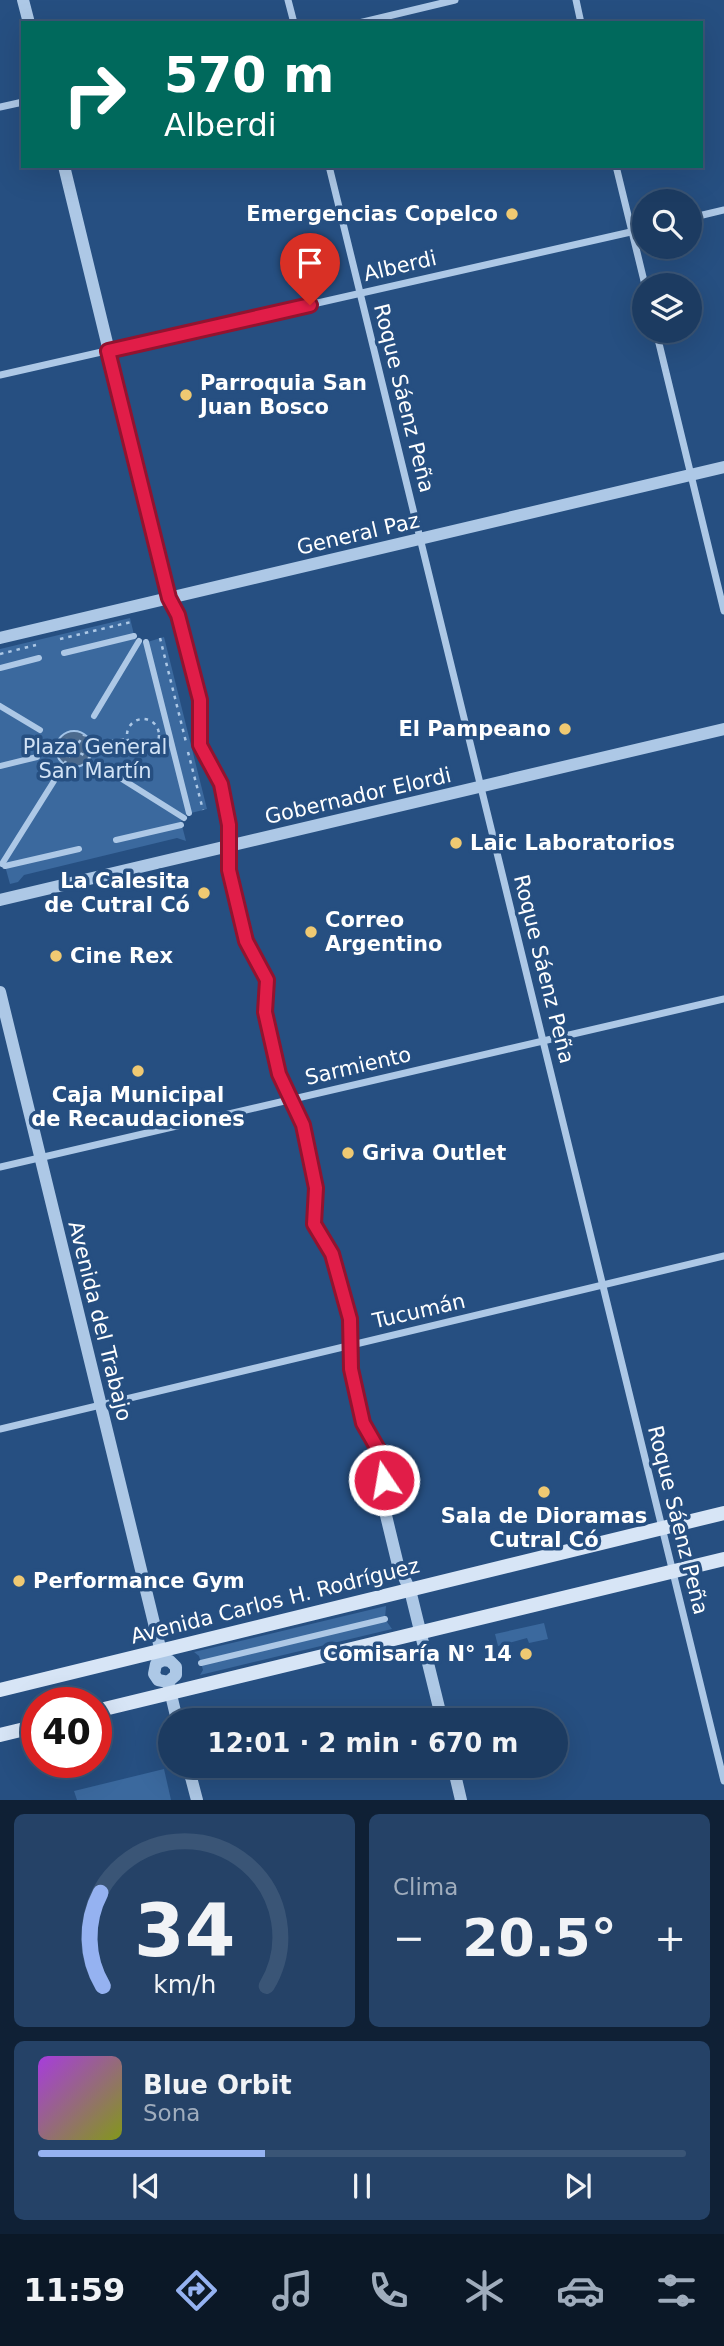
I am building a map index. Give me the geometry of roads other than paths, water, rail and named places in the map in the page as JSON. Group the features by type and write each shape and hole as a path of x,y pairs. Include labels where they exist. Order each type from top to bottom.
{"main road":[{"name":"Avenida Carlos H. Rodríguez","path":"0,1690 161,1655 410,1590 724,1513"},
{"path":"112,1706 169,1688 420,1632 724,1559"},
{"path":"0,1735 21,1730"}],"street":[{"path":"23,0 28,21"},
{"path":"288,0 293,21"},
{"path":"367,21 455,0"},
{"path":"576,0 581,21"},
{"path":"0,107 21,102"},
{"path":"64,168 169,598 178,615 200,700 200,745 221,784 229,825 229,870 246,941 267,980 267,1025 281,1081 303,1125 315,1184 314,1224 334,1260 350,1321 351,1369 363,1423 383,1458 385,1472 381,1495 397,1562 410,1590 439,1708"},
{"name":"Roque Sáenz Peña","path":"329,168 724,1781"},
{"path":"616,168 632,231"},
{"path":"702,215 724,210"},
{"name":"Alberdi","path":"0,375 632,231"},
{"path":"659,343 724,611"},
{"name":"General Paz","path":"0,638 724,467"},
{"path":"64,653 140,640"},
{"path":"94,716 140,640"},
{"path":"140,640 185,819"},
{"path":"0,668 39,658"},
{"path":"0,706 40,730"},
{"name":"Gobernador Elordi","path":"0,900 724,729"},
{"path":"0,766 37,757"},
{"path":"106,769 185,819"},
{"path":"54,781 4,865 79,849"},
{"path":"116,840 185,819"},
{"name":"Avenida del Trabajo","path":"0,992 161,1655 154,1674 169,1688 174,1708"},
{"name":"Sarmiento","path":"0,1167 724,999"},
{"name":"Tucumán","path":"0,1429 724,1256"},
{"path":"201,1663 385,1619"},
{"path":"191,1778 197,1800"},
{"path":"456,1778 461,1800"}],"place":[{"name":"Emergencias Copelco","path":"512,214"},
{"name":"Parroquia San Juan Bosco","path":"186,395"},
{"name":"El Pampeano","path":"565,729"},
{"name":"Laic Laboratorios","path":"456,843"},
{"name":"La Calesita de Cutral Có","path":"204,893"},
{"name":"Correo Argentino","path":"311,932"},
{"name":"Cine Rex","path":"56,956"},
{"name":"Caja Municipal de Recaudaciones","path":"138,1071"},
{"name":"Griva Outlet","path":"348,1153"},
{"name":"Sala de Dioramas Cutral Có","path":"544,1492"},
{"name":"Performance Gym","path":"19,1581"},
{"name":"Comisaría N° 14","path":"526,1654"}],"park label":[{"name":"Plaza General San Martín","path":"95,759"}]}
